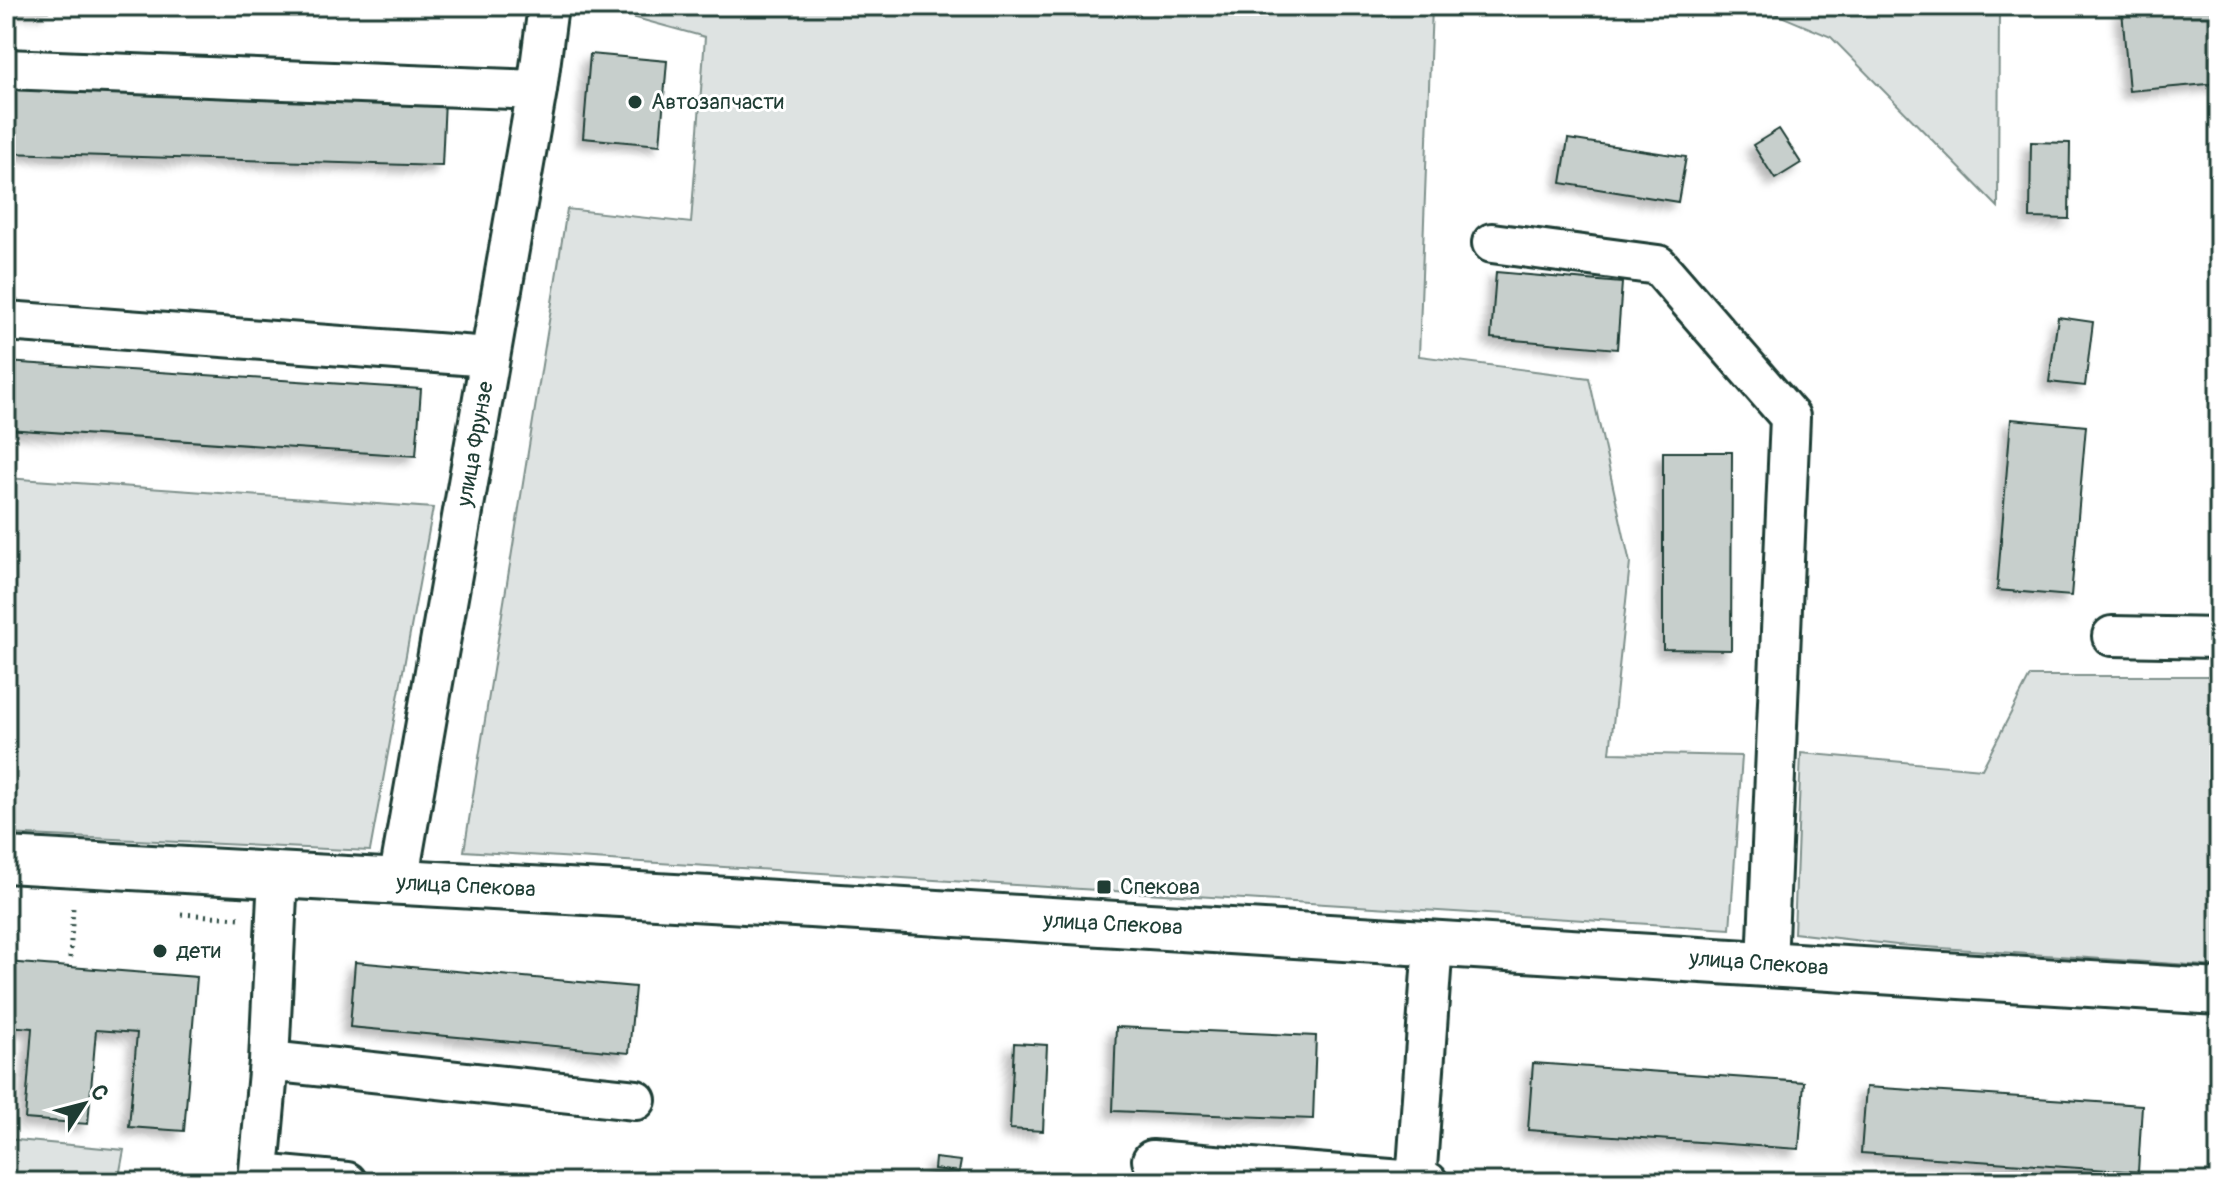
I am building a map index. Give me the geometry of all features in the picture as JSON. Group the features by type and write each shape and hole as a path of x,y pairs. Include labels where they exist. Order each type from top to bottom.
{"main road":[{"name":"улица Спекова","path":"6,860 2219,992"}],"street":[{"name":"улица Фрунзе","path":"398,882 537,90 548,6"},
{"path":"6,69 537,90"},
{"path":"1492,243 1658,265 1790,417 1767,964"},
{"path":"6,321 490,357"},
{"path":"2112,636 2219,638"},
{"path":"278,875 269,1061 259,1178 347,1182"},
{"path":"1416,1182 1433,943"},
{"path":"269,1061 636,1100"},
{"path":"1152,1160 1428,1182"}],"path":[{"path":"70,958 73,907"}],"shaded area":[{"path":"603,6 1432,6 1419,356 1589,378 1630,563 1610,753 1742,756 1730,929 464,851 567,209 691,223 705,37 603,9"},
{"path":"1757,6 1999,6 1998,207 1831,37"},
{"path":"6,478 433,508 370,851 6,834"},
{"path":"2030,676 2219,676 2219,967 1897,945 1794,933 1801,753 1982,769"},
{"path":"6,1139 124,1150 118,1182 6,1182"}],"building":[{"path":"6,6 49,6 48,11"},
{"path":"2219,6 2219,83 2129,91 2122,10"},
{"path":"590,54 667,61 660,145 583,138"},
{"path":"6,86 445,99 442,166 6,153"},
{"path":"1779,129 1801,163 1775,179 1753,145"},
{"path":"1568,139 1686,157 1678,202 1561,183"},
{"path":"2031,142 2070,143 2069,219 2030,218"},
{"path":"1496,272 1622,283 1617,349 1491,338"},
{"path":"2058,317 2093,322 2085,386 2049,382"},
{"path":"6,362 421,389 416,456 6,429"},
{"path":"2011,419 2086,426 2071,596 1997,590"},
{"path":"1663,452 1732,452 1731,650 1663,649"},
{"path":"6,962 197,977 184,1131 129,1127 137,1033 96,1030 88,1124 25,1119 32,1028 6,1026"},
{"path":"355,962 635,987 629,1053 350,1027"},
{"path":"1116,1027 1316,1036 1313,1119 1113,1111"},
{"path":"1014,1043 1047,1045 1043,1131 1010,1129"},
{"path":"1533,1063 1804,1082 1799,1149 1528,1130"},
{"path":"1866,1087 2142,1105 2138,1172 1861,1153"},
{"path":"935,1158 961,1161 959,1172 934,1169"}],"place":[{"name":"Автозапчасти","path":"635,102"},
{"name":"Спекова","path":"1104,887"},
{"name":"дети","path":"160,951"}]}
